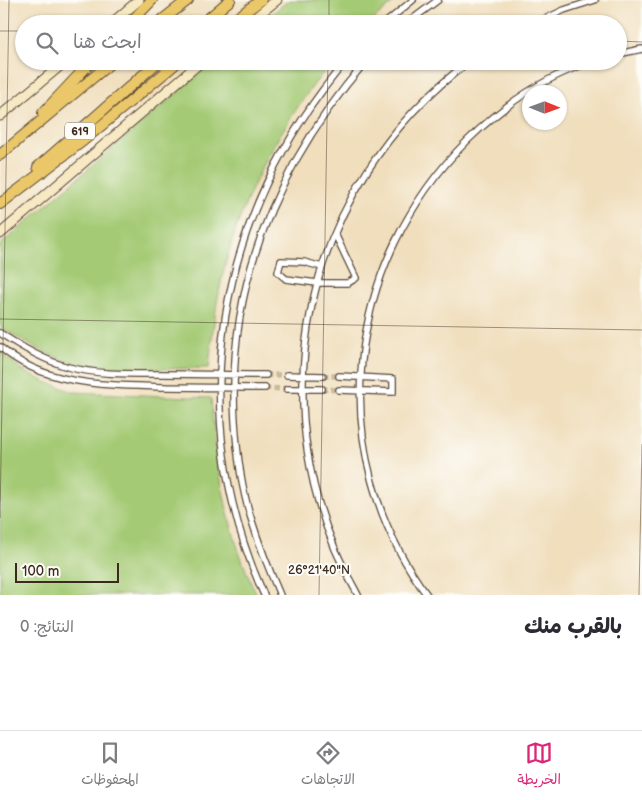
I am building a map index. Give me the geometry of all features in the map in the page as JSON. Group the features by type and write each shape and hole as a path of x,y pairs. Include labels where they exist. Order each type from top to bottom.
{"highway":[{"path":"138,15 152,0"},
{"path":"169,15 188,0"},
{"path":"212,15 230,0"},
{"path":"241,15 262,0"},
{"path":"9,148 83,70"},
{"name":"619","path":"0,155 101,70"},
{"name":"619","path":"0,200 149,70"},
{"path":"0,204 84,140 168,70"}],"main road":[{"path":"122,15 140,0"},
{"path":"258,15 277,0"},
{"path":"0,116 55,70"},
{"path":"0,234 191,70"}],"street":[{"path":"395,15 413,0"},
{"path":"418,15 438,0"},
{"path":"553,15 595,0"},
{"path":"627,52 642,49"},
{"path":"264,595 252,568 236,520 222,441 219,374 222,331 230,290 244,239 254,212 290,139 339,70"},
{"path":"280,595 250,516 236,440 234,375 237,333 242,301 252,262 268,218 285,180 307,139 335,98 358,70"},
{"path":"358,595 329,537 316,498 304,433 302,376 305,341 317,282 322,267 362,181 401,126 433,91 459,70"},
{"path":"427,595 397,546 373,485 363,441 360,391 365,334 377,287 397,237 411,210 420,196 461,147 517,98 547,81 573,70"},
{"path":"322,267 304,262 280,261 278,272 286,279 317,282 348,283 356,278 336,234"},
{"path":"0,333 44,358 68,367 102,372 266,375"},
{"path":"0,347 25,364 50,375 79,382 265,388"},
{"path":"100,384 102,372"},
{"path":"287,375 323,376"},
{"path":"339,376 393,378 393,392 339,390"},
{"path":"287,388 302,390 322,389"}],"green space":[{"path":"289,0 396,0 379,15 270,15"},
{"path":"204,70 326,70 298,106 282,132 267,158 242,212 219,292 209,368 137,369 83,365 67,361 25,342 0,325 0,245"},
{"path":"0,352 25,372 74,392 211,398 216,448 225,499 238,548 257,595 0,595"}],"tunnel":[{"path":"266,375 287,375"},
{"path":"323,376 339,376"},
{"path":"265,388 287,389"},
{"path":"322,389 339,390"}]}
